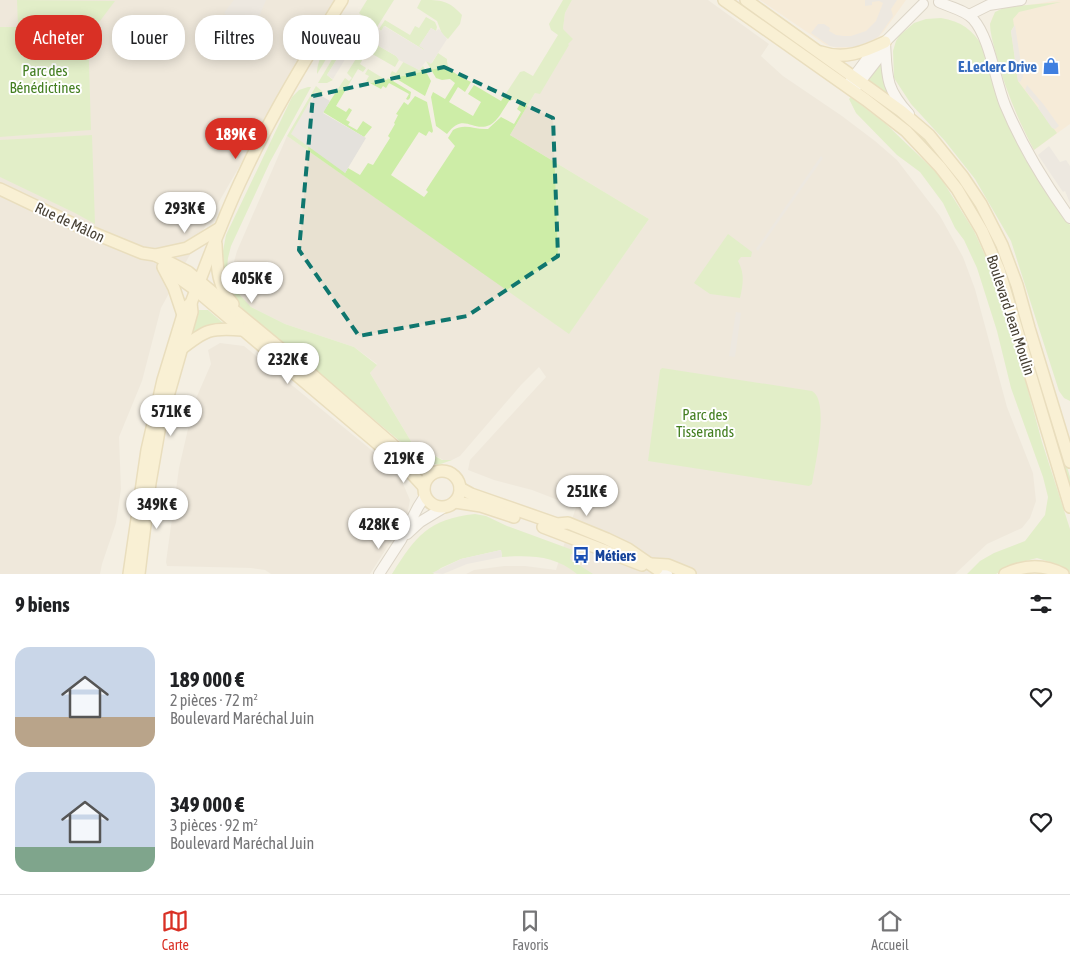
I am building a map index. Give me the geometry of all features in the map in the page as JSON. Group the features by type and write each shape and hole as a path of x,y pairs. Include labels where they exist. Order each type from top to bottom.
{"main road":[{"path":"139,574 158,435 174,371 192,312 191,303 243,175 268,127 342,0"},
{"name":"Boulevard Jean Moulin","path":"724,0 854,84 906,131 957,189 982,231 999,270 1070,507"},
{"path":"746,0 817,51 854,84 901,111 928,135 963,177 981,204 1002,245 1017,285 1070,462"},
{"path":"817,51 826,54 858,54 885,42"},
{"name":"Rue de Mâlon","path":"0,190 88,231 142,253 181,278 198,285"},
{"path":"154,255 187,248 221,227"},
{"path":"216,239 218,274 227,298 297,362 409,459 432,474"},
{"name":"Rue de Mâlon","path":"142,253 154,255 188,272 198,285"},
{"path":"162,266 174,288 182,315"},
{"path":"198,285 242,330 413,475 430,503 443,508 455,502 460,488 458,480 449,472 440,471 432,474 427,479 424,492"},
{"path":"198,285 297,362"},
{"path":"129,574 147,450 182,315 185,308 191,303"},
{"path":"180,350 199,335 210,330 242,330"},
{"path":"460,488 471,494 557,524 568,523 607,539 628,549 654,569"},
{"path":"455,502 481,506 534,523 654,569 668,565 690,574"},
{"path":"1005,574 1034,566 1063,574"}],"street":[{"path":"969,15 989,5 1021,0"},
{"path":"854,84 881,55 885,42 921,2 930,7 939,1 969,15 978,26 987,47 1004,102 1024,146 1043,180 1070,218"},
{"path":"885,42 887,79 899,102 928,135"},
{"path":"378,574 401,540 424,492"},
{"path":"401,540 420,522 443,508"}],"highlighted area":[{"path":"444,67 553,118 558,256 467,316 359,336 299,250 313,96"}],"shaded area":[{"path":"0,0 335,0 326,15 283,15 283,60 301,60 212,214 161,308 142,381 119,437 121,489 116,523 100,574 0,574"},
{"path":"234,0 266,0 260,15 227,15 224,13"},
{"path":"572,0 708,0 769,44 761,56 783,76 842,116 897,160 940,216 963,257 975,289 1007,407 1033,473 1036,501 1030,518 1022,528 987,544 955,574 466,574 474,570 504,566 525,566 556,570 576,507 532,490 494,480 468,470 470,460 546,377 539,367 521,385 460,456 445,461 412,443 370,373 377,364 354,347 285,324 251,307 238,293 231,272 237,251 287,136 569,333 649,219 510,135 535,93 563,29 565,13"},
{"path":"760,0 906,0 884,31 873,42 865,46 846,50 826,45"},
{"path":"865,0 897,0 891,9 893,16 879,36 871,41 855,47 836,47 830,46 811,33 818,24 824,24 830,28 829,31 836,35 851,36 866,31 876,21 883,3 879,1 872,2 872,5 865,6"},
{"path":"1059,0 1070,0 1070,124 1034,150 1009,95 990,24 993,16 999,10"},
{"path":"1015,25 1023,77 1020,82 1018,81 1011,31"},
{"path":"384,26 424,50 419,46 431,28 436,31 439,29 447,39 431,64 426,61 419,70 399,60 396,56 379,46 379,29 381,31"},
{"path":"336,60 345,60 333,79 327,75"},
{"path":"1027,85 1059,126 1055,129 1052,128 1038,108 1039,106 1025,90"},
{"path":"315,92 330,101 323,113 366,138 345,173 291,134"},
{"path":"1049,146 1060,162 1066,160 1070,166 1070,203 1065,191 1063,192 1038,155"},
{"path":"821,156 823,158 758,251 756,249"},
{"path":"736,312 741,313 735,357 729,356"},
{"path":"220,343 244,346 369,448 401,479 410,500 407,516 370,574 271,574 265,570 251,568 167,566 179,468 194,403 211,364 208,350"},
{"path":"501,550 502,557 467,564 443,574 432,573 461,559"}],"green space":[{"name":"Parc des Bénédictines","path":"17,0 115,1 102,18 102,15 18,15"},
{"path":"367,0 394,0 379,24 379,15 362,15 359,13"},
{"path":"421,0 444,2 453,6 462,15 460,24 448,39 442,34 437,21 417,8"},
{"path":"563,0 572,0 565,13 563,29 573,39 568,44 540,94 535,93 510,135 649,219 569,334 287,136 316,86 323,92 322,96 315,93 345,173 348,168 360,175 368,163 373,165 390,138 388,136 395,124 398,115 396,114 404,102 408,105 415,96 427,102 433,131 432,133 429,131 426,136 419,132 391,175 424,197 428,192 426,190 455,146 448,138 453,130 462,127 488,129 501,117 514,124 521,112 517,109 520,104 514,99 509,101 490,125 478,127 463,123 458,124 447,134 436,126 431,97 433,92 445,99 455,83 450,79 442,80 436,78 426,61 432,63 438,53 447,59 447,63 452,70 471,82 465,92 458,87 449,102 473,116 481,102 468,94 474,85 501,101 520,72 524,71 533,76 558,35 551,30 549,24"},
{"path":"1061,2 1019,12 1013,19 1014,26 1011,31 1018,81 1057,133 1034,150 1007,89 995,51 990,24 995,12 1006,7"},
{"path":"426,17 435,22 437,27 436,31 431,28 420,45 424,50 385,26 381,31 379,29 385,20 410,35 415,26 419,28"},
{"path":"941,18 955,21 966,27 983,47 1007,121 1025,159 1070,225 1070,401 1064,398 1059,391 1011,241 975,179 945,141 911,104 894,78 893,51 899,36 914,23 926,19"},
{"name":"Parc des Bénédictines","path":"0,27 15,27 15,60 89,60 91,130 0,137"},
{"path":"379,46 396,56 399,60 395,67 379,58"},
{"path":"883,58 883,79 887,93 867,80"},
{"path":"326,60 317,74 317,68 319,61"},
{"path":"332,60 336,60 327,75 333,80 327,83 318,83"},
{"path":"355,60 362,60 360,64 366,68 363,72 358,69 336,106 346,112 349,108 352,110 346,120 350,122 348,125 357,130 363,121 372,127 364,137 323,112 345,78 349,81 352,78 347,73"},
{"path":"404,61 419,70 423,66 431,81 425,96 390,75 392,71 396,73"},
{"path":"368,69 411,92 410,98 406,99 409,94 389,83 386,88 383,86 381,89 366,81 369,76 365,74"},
{"path":"311,87 270,162 231,246 227,269 222,271 226,235 292,97 299,90"},
{"path":"866,92 882,102 925,139 971,195 999,247 1021,313 1070,477 1070,492 973,207"},
{"path":"851,97 886,124 939,175 974,231 989,264 1016,346 1042,442 1070,529 1070,572 1056,564 1037,558 1018,563 996,574 967,574 980,561 994,553 1025,541 1045,515 1048,497 1043,477 1011,388 997,331 977,268 964,240 955,228 943,203 920,172 897,155 856,113 849,99"},
{"path":"92,135 95,224 0,177 0,140"},
{"path":"728,234 752,252 751,257 741,257 738,261 743,279 740,298 710,294 694,283"},
{"path":"231,272 238,293 251,307 285,324 354,347 377,365 370,373 412,443 442,460 452,460 438,465 421,459 244,310 231,296 223,275"},
{"path":"199,310 208,310 223,323 222,326 191,334"},
{"name":"Parc des Tisserands","path":"662,368 812,391 817,397 821,420 812,484 809,486 648,461 660,370"},
{"path":"475,514 486,516 507,526 578,552 577,555 571,554 570,559 593,574 577,574 560,563 532,556 502,557 501,550 461,559 441,568 433,574 392,574 408,549 434,525 459,516"}],"place":[{"name":"E.Leclerc Drive","path":"1051,66"},
{"name":"Métiers","path":"581,555"}]}
